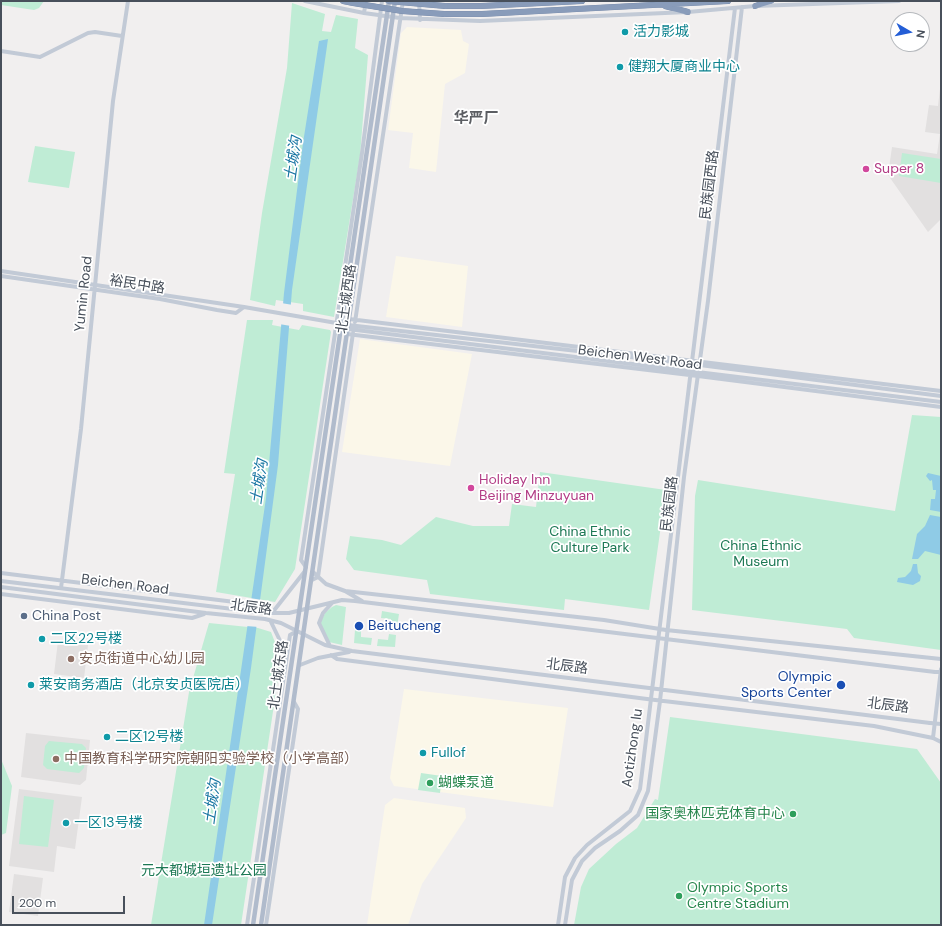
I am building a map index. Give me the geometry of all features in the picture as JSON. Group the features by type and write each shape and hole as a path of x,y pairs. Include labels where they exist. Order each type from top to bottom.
{"highway":[{"path":"343,1 402,12 444,14 482,14 728,1"},
{"path":"389,1 445,6 481,6 582,1"},
{"path":"755,6 771,1"},
{"path":"659,4 688,12"}],"main road":[{"name":"北土城西路","path":"297,631 339,323 389,1"},
{"name":"北土城西路","path":"308,609 395,1"},
{"name":"北土城东路","path":"261,925 308,609"},
{"name":"北土城东路","path":"253,925 297,631"}],"street":[{"name":"Yumin Road","path":"61,588 96,287 113,101 128,1"},
{"path":"305,1 387,17 420,20 480,21 688,12 755,6 899,1"},
{"path":"364,13 366,1"},
{"name":"北土城西路","path":"339,323 382,1"},
{"name":"北土城西路","path":"318,577 403,1"},
{"path":"419,1 420,20"},
{"name":"民族园西路","path":"698,374 742,7"},
{"name":"民族园西路","path":"691,373 735,8"},
{"path":"1,51 40,57 88,33 95,32 122,36"},
{"name":"裕民中路","path":"1,271 236,313 244,307"},
{"name":"裕民中路","path":"1,276 244,307 339,323"},
{"path":"339,323 349,319"},
{"name":"Beichen West Road","path":"349,319 692,362 759,373 941,390"},
{"path":"339,323 347,329"},
{"path":"339,323 347,329"},
{"path":"408,332 409,327"},
{"name":"Beichen West Road","path":"347,329 354,328 408,332 692,362"},
{"name":"Beichen West Road","path":"354,328 941,407"},
{"name":"Beichen West Road","path":"347,329 353,335 691,373"},
{"name":"Beichen West Road","path":"699,363 748,368 836,380 875,388 941,396"},
{"path":"748,368 759,373"},
{"name":"民族园路","path":"659,638 691,373"},
{"name":"Beichen West Road","path":"698,374 941,402"},
{"name":"民族园路","path":"666,639 698,374"},
{"path":"866,382 875,388"},
{"path":"826,392 838,390"},
{"path":"864,393 874,399"},
{"path":"272,613 306,568"},
{"path":"313,572 326,584 345,590 604,620 666,630 941,659"},
{"name":"北辰路","path":"1,573 267,606 272,613"},
{"path":"312,580 318,577"},
{"name":"Beichen Road","path":"1,581 246,610"},
{"name":"北辰路","path":"1,587 206,614 265,619 271,622 281,623 330,646 351,651 941,724"},
{"path":"345,590 364,602"},
{"name":"北辰路","path":"1,594 192,618 206,614"},
{"name":"北辰路","path":"246,610 272,613 308,609 342,600 941,672"},
{"path":"330,646 319,623 323,613 332,602"},
{"path":"271,622 282,641 292,666"},
{"name":"北土城东路","path":"247,925 290,635 297,631"},
{"name":"Aotizhong lu","path":"558,925 566,877 576,858 587,845 630,811 640,789 659,638"},
{"name":"Aotizhong lu","path":"565,925 572,880 582,861 595,848 620,830 638,814 648,791 660,701 666,639"},
{"path":"300,665 331,655 351,651"},
{"name":"北辰路","path":"331,655 337,659 651,700 874,726 933,738 941,742"},
{"path":"933,738 941,669"},
{"name":"北土城东路","path":"266,925 298,709 294,702"},
{"path":"276,772 288,774"}],"shaded area":[{"path":"407,27 461,30 463,41 469,44 465,73 445,84 436,172 409,168 413,133 388,130 401,33"},
{"path":"940,89 941,219 928,232 888,175 892,147 937,154 940,134 925,132 929,105 938,106"},
{"path":"396,256 468,266 462,327 386,317"},
{"path":"360,339 472,354 450,466 342,452"},
{"name":"安贞街道中心幼儿园","path":"58,641 88,645 84,678 54,674"},
{"path":"404,689 568,708 553,807 394,786 390,778"},
{"name":"中国教育科学研究院朝阳实验学校（小学高部）","path":"26,733 90,740 86,780 80,785 21,777"},
{"path":"19,789 82,797 75,849 57,846 54,872 9,866"},
{"path":"394,798 465,808 466,818 422,884 408,925 367,925 385,805"},
{"path":"14,874 43,878 38,916 9,912"}],"green space":[{"path":"1,1 44,1 39,8 34,10 1,5"},
{"path":"292,3 325,14 322,31 331,32 336,15 358,19 355,48 368,55 360,156 334,317 303,311 303,304 276,300 275,306 250,300 262,213 287,68"},
{"path":"35,146 75,152 69,188 28,182"},
{"path":"902,153 941,159 941,183 899,176"},
{"path":"247,320 273,320 272,325 299,330 302,325 330,330 331,332 295,569 275,602 216,592 235,474 224,473"},
{"name":"China Ethnic Museum","path":"912,415 941,417 941,650 854,638 847,629 692,610 695,496 698,480 895,511"},
{"name":"China Ethnic Culture Park","path":"540,472 666,490 649,610 565,599 564,610 430,594 427,580 354,570 346,559 350,536 382,540 401,545 436,517 473,526 509,526 512,504 536,507"},
{"path":"336,605 346,607 342,645 329,642 320,623 325,613"},
{"path":"382,611 399,614 397,627 390,626 391,619 381,618"},
{"name":"元大都城垣遗址公园","path":"209,623 258,628 271,632 281,658 241,925 151,925 189,692"},
{"path":"355,630 361,631 361,637 372,638 371,645 354,643"},
{"path":"389,634 396,635 395,647 377,646 378,639 388,640"},
{"name":"国家奥林匹克体育中心","path":"670,717 917,749 941,783 941,925 574,925 581,887 589,869 616,844 637,828 655,799 658,800"},
{"path":"49,741 82,744 86,748 84,768 79,773 47,769 43,765 45,746"},
{"path":"1,759 12,786 6,833 1,835"},
{"name":"蝴蝶泵道","path":"421,773 442,776 440,793 418,790"},
{"path":"24,796 54,800 48,847 19,844"}],"water":[{"path":"328,39 292,290 278,465 251,668 212,925 204,925 266,498 284,293 303,143 319,41"},
{"path":"928,473 941,476 941,512 930,510 931,499 935,499 936,490 933,490 932,480 930,481 926,476"},
{"path":"930,515 941,517 941,555 925,551 918,559 912,559 917,534 925,526"},
{"path":"913,564 917,564 918,573 921,576 920,581 913,585 897,582 898,578 905,577 911,571"}],"pier":[{"path":"281,303 293,305 291,326 279,324"},
{"path":"250,598 262,600 259,627 246,626"}],"place":[{"name":"活力影城","path":"625,32"},
{"name":"健翔大厦商业中心","path":"620,67"},
{"name":"Super 8","path":"866,169"},
{"name":"Holiday Inn Beijing Minzuyuan","path":"471,488"},
{"name":"China Post","path":"24,616"},
{"name":"Beitucheng","path":"359,626"},
{"name":"二区22号楼","path":"42,639"},
{"name":"安贞街道中心幼儿园","path":"71,659"},
{"name":"莱安商务酒店（北京安贞医院店）","path":"31,685"},
{"name":"Olympic Sports Center","path":"841,685"},
{"name":"二区12号楼","path":"107,737"},
{"name":"Fullof","path":"423,753"},
{"name":"中国教育科学研究院朝阳实验学校（小学高部）","path":"56,759"},
{"name":"蝴蝶泵道","path":"430,783"},
{"name":"国家奥林匹克体育中心","path":"793,814"},
{"name":"一区13号楼","path":"66,823"},
{"name":"Olympic Sports Centre Stadium","path":"679,896"}],"district":[{"name":"华严厂","path":"476,119"}],"water label":[{"name":"土城沟","path":"294,159"},
{"name":"土城沟","path":"260,482"},
{"name":"土城沟","path":"213,802"}]}
